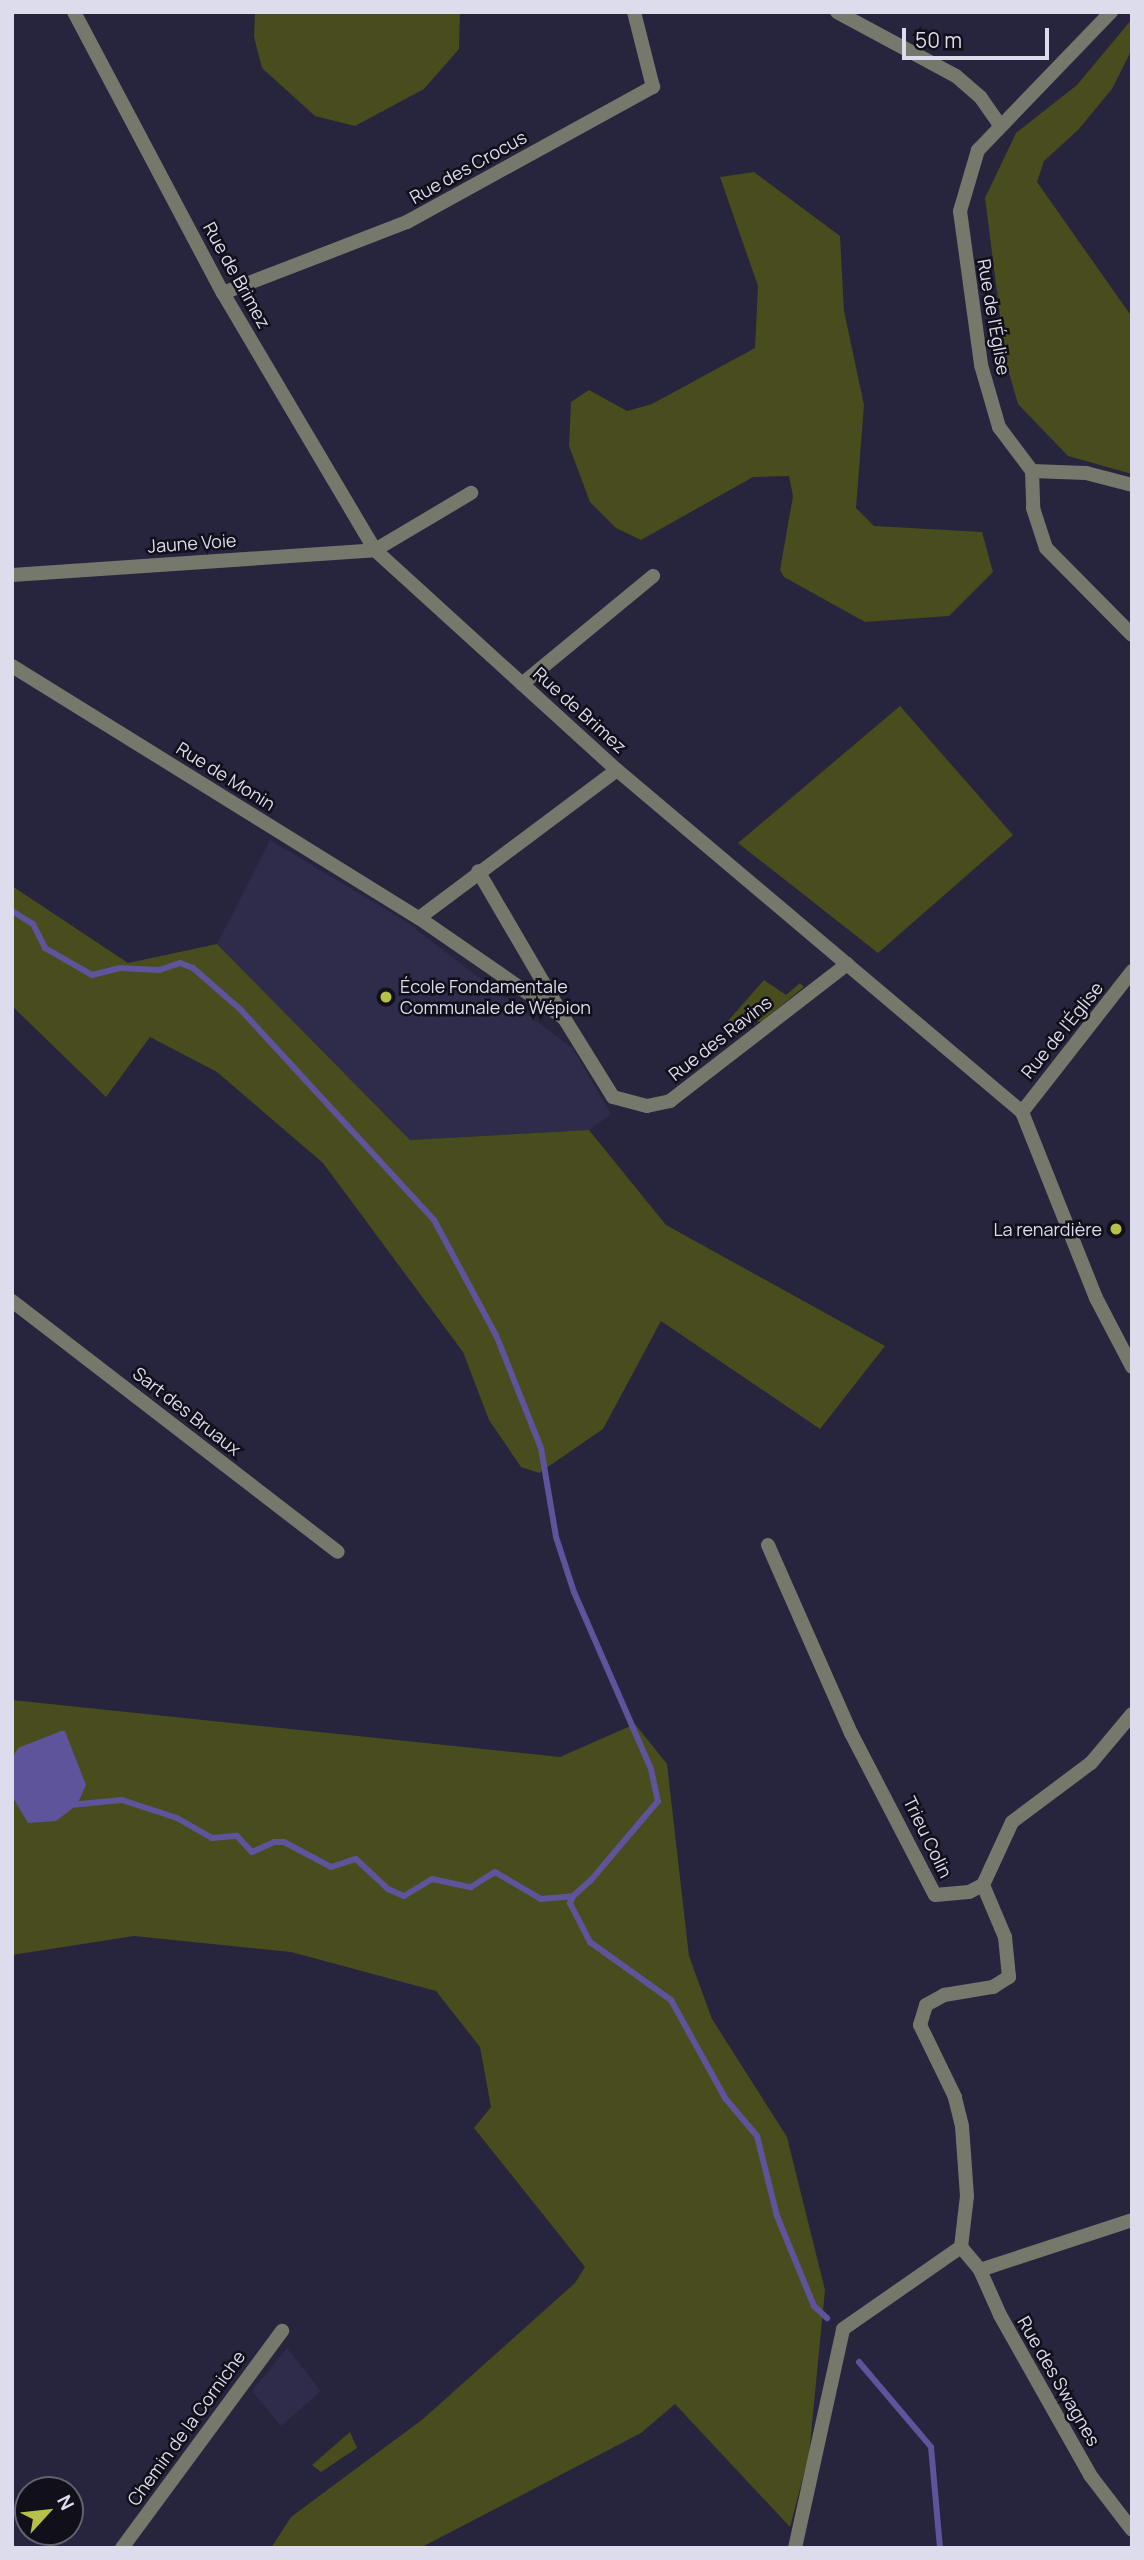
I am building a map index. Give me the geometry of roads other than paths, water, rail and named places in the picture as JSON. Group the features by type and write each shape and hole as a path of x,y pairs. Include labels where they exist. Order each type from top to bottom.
{"street":[{"name":"Rue de Brimez","path":"74,12 223,293 375,550 617,770 1022,1112 1100,1307 1132,1367"},
{"name":"Rue des Crocus","path":"223,293 407,222 653,87 635,12"},
{"path":"837,12 957,76 981,97 999,124"},
{"name":"Rue de l'Église","path":"1032,471 999,428 979,354 960,211 966,177 978,150 999,124 1111,12"},
{"path":"1132,485 1086,473 1032,471 1033,508 1046,548 1132,635"},
{"path":"375,550 471,494"},
{"name":"Jaune Voie","path":"12,575 375,550"},
{"path":"522,684 653,576"},
{"name":"Rue de Monin","path":"12,666 419,918 564,1018"},
{"path":"419,918 478,871 617,770"},
{"path":"478,871 564,1018"},
{"name":"Rue des Ravins","path":"564,1018 613,1097 646,1106 670,1101 847,964"},
{"name":"Rue de l'Église","path":"1022,1112 1132,972"},
{"name":"Sart des Bruaux","path":"12,1301 338,1552"},
{"name":"Trieu Colin","path":"768,1545 851,1734 935,1895 969,1892 983,1885"},
{"path":"795,2548 843,2329 961,2248 967,2196 962,2126 955,2097 920,2025 926,2005 944,1996 993,1987 1009,1977 1005,1937 983,1885 1012,1822 1091,1763 1132,1714"},
{"path":"980,2270 1132,2220"},
{"name":"Rue des Swagnes","path":"961,2248 980,2270 1000,2315 1090,2475 1132,2530"},
{"name":"Chemin de la Corniche","path":"122,2548 282,2331"}],"waterway":[{"path":"12,911 33,924 45,948 92,975 120,968 159,970 180,963 193,968 240,1009 434,1220 496,1335 541,1448 556,1537 574,1592 651,1769 658,1801 591,1880 573,1896"},
{"path":"70,1805 122,1800 177,1818 212,1838 237,1836 252,1852 274,1842 284,1842 331,1867 356,1859 388,1889 404,1896 432,1879 471,1887 495,1872 541,1899 573,1896 570,1903 590,1942 671,2000 725,2098 757,2136 777,2216 814,2306 827,2318"},
{"path":"859,2362 931,2447 940,2548"}],"place":[{"name":"École Fondamentale Communale de Wépion","path":"386,997"},
{"name":"La renardière","path":"1116,1229"}]}
